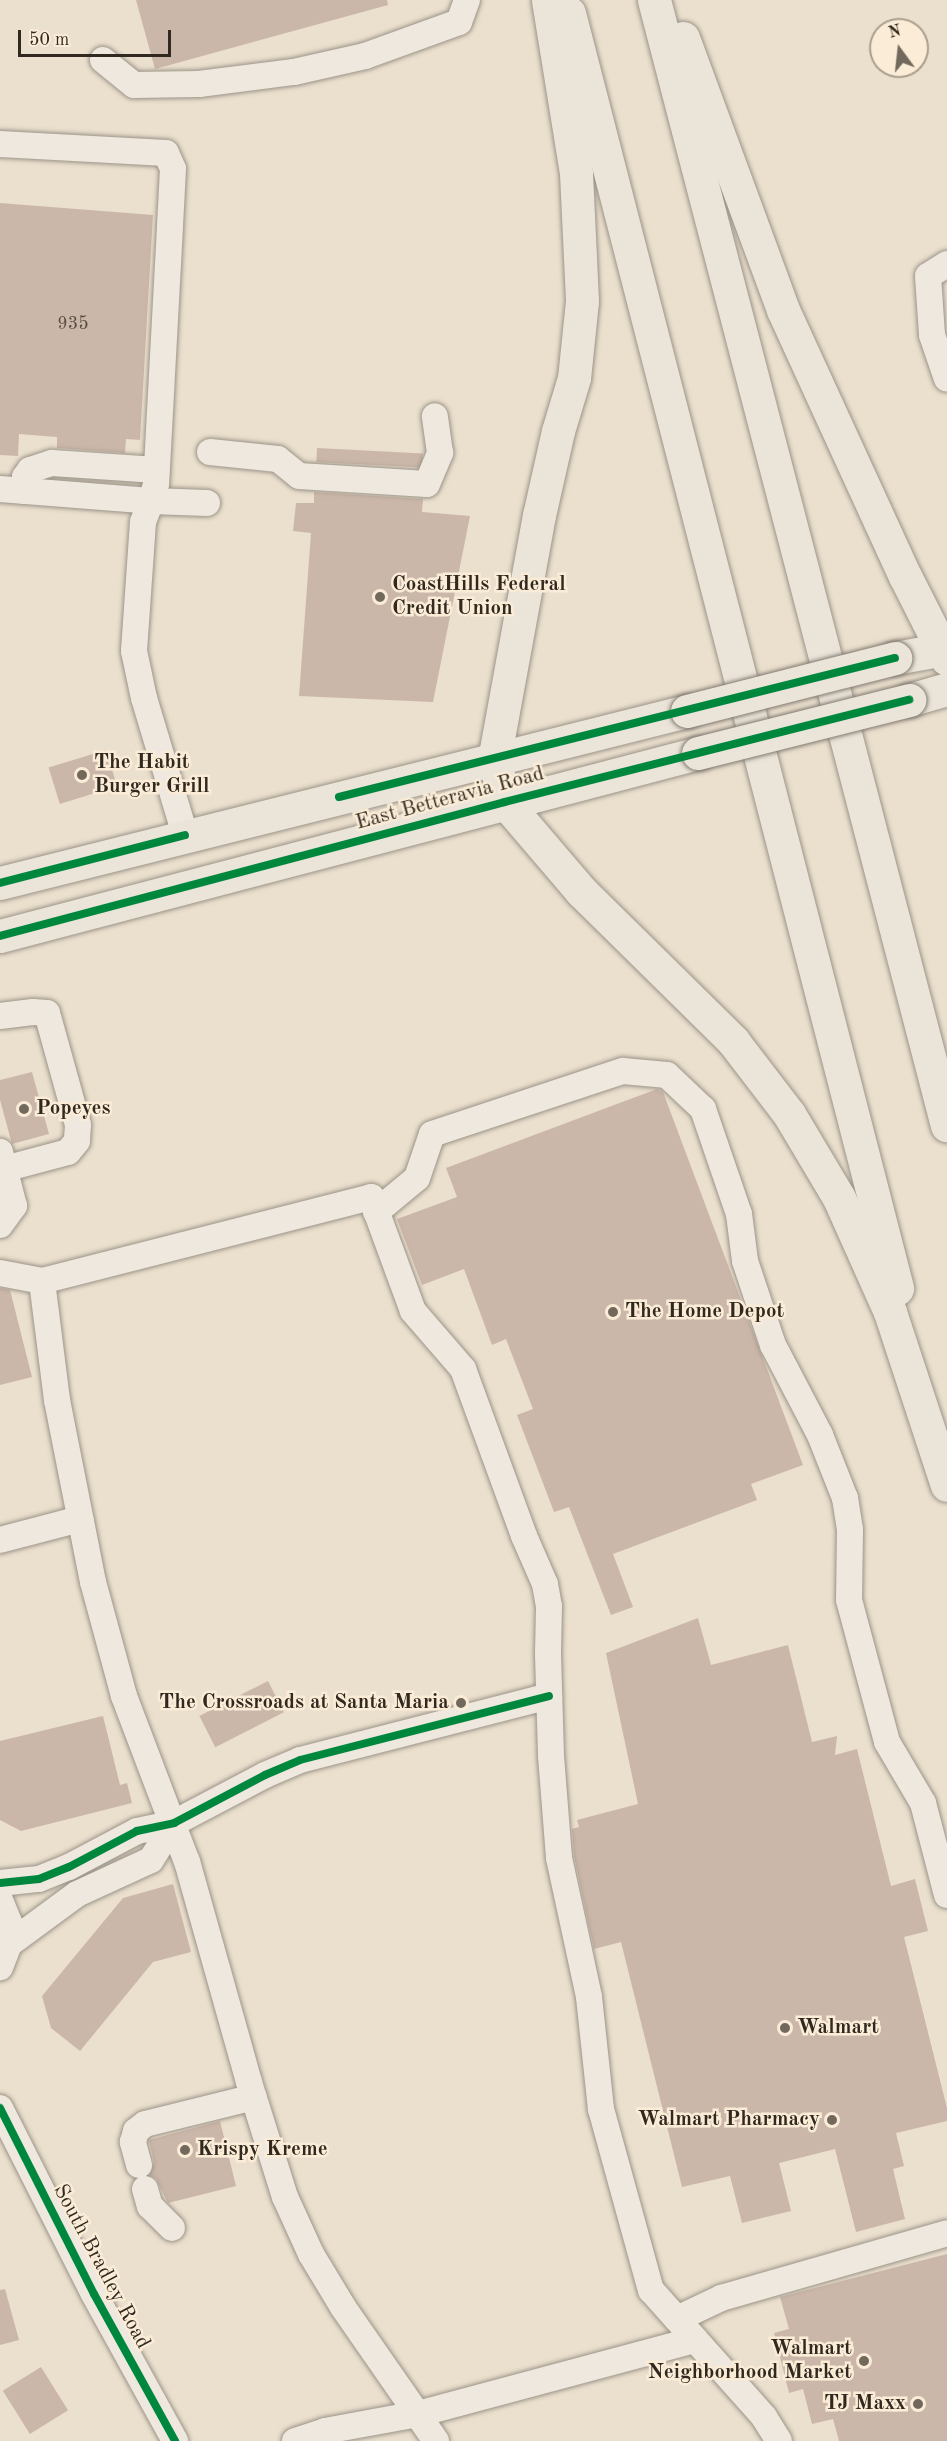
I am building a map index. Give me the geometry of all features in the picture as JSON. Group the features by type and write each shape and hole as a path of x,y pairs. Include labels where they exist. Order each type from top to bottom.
{"highway":[{"path":"548,0 576,174 582,301 574,378 558,431 538,515 494,759 505,802 580,891 733,1041 789,1114 839,1198 890,1312 947,1485"},
{"path":"566,0 947,1485"},
{"path":"654,0 947,1126"},
{"path":"669,0 783,310 905,576 946,652"},
{"name":"East Betteravia Road","path":"0,883 895,658 946,652"},
{"name":"East Betteravia Road","path":"0,936 505,802 947,689"}],"street":[{"path":"103,60 135,85 199,84 294,72 365,57 459,22 467,0"},
{"path":"0,144 166,153 173,169 156,484 143,522 135,651 144,698 185,836"},
{"path":"947,264 928,276 932,335 947,379"},
{"path":"210,452 278,459 299,476 427,484 440,453 435,416"},
{"path":"12,490 30,470 52,463 157,470"},
{"path":"12,490 151,501 207,502"},
{"path":"0,1016 33,1012 47,1013 78,1125 77,1141 68,1152 2,1160 14,1206 0,1225"},
{"path":"376,1212 417,1178 432,1134 623,1071 667,1075 703,1109 739,1214 745,1261 773,1345 820,1435 845,1498 850,1530 849,1600 887,1742 923,1803 947,1895"},
{"path":"0,1273 42,1281 370,1197 413,1311 463,1369 524,1536 545,1584 549,1606 549,1696 559,1858 589,1996 601,2109 651,2290 764,2417 779,2441"},
{"path":"42,1281 57,1400 93,1582 124,1696 174,1823 285,2197 311,2254 343,2307 436,2441"},
{"path":"0,1540 80,1519"},
{"path":"0,1883 39,1879 69,1867 137,1832 174,1823 265,1775 300,1760 549,1696"},
{"path":"5,1956 77,1894 151,1860 174,1823"},
{"path":"0,1900 9,1922 5,1956"},
{"path":"172,2228 150,2206 133,2142 136,2131 145,2124 254,2097"},
{"name":"South Bradley Road","path":"0,2108 94,2294 175,2441"},
{"path":"677,2319 721,2298 947,2233"},
{"path":"296,2441 325,2431 418,2414 695,2340"}],"building":[{"path":"136,0 387,0 388,5 155,69"},
{"path":"0,203 153,215 140,440 126,439 125,453 57,448 57,437 19,434 18,456 0,455"},
{"path":"317,448 423,454 422,468 316,462"},
{"path":"314,492 423,499 422,512 470,516 433,702 299,696 311,533 293,531 296,503 314,503"},
{"path":"106,750 117,786 60,804 49,768"},
{"path":"32,1072 49,1134 12,1144 0,1100 0,1080"},
{"name":"The Home Depot","path":"657,1089 663,1092 803,1465 751,1484 757,1500 613,1554 633,1607 611,1615 569,1507 554,1512 517,1415 533,1409 506,1339 492,1345 464,1269 422,1285 397,1219 457,1197 446,1168"},
{"path":"0,1288 10,1290 32,1377 0,1385"},
{"name":"Walmart","path":"698,1618 711,1665 788,1645 812,1742 837,1736 835,1755 857,1749 891,1886 915,1879 928,1931 904,1937 947,2108 947,2121 896,2133 904,2166 893,2169 905,2219 856,2232 835,2149 779,2163 791,2211 742,2223 730,2176 682,2187 621,1942 594,1949 574,1856 572,1829 579,1827 577,1820 638,1804 606,1653"},
{"path":"268,1681 284,1712 215,1747 199,1716"},
{"path":"103,1716 120,1785 127,1783 132,1803 21,1831 0,1820 0,1741"},
{"path":"173,1884 191,1952 153,1962 80,2051 51,2028 42,1996 123,1898"},
{"name":"Krispy Kreme","path":"220,2121 236,2186 168,2203 156,2179 150,2175 154,2162 149,2140"},
{"name":"Walmart Neighborhood Market","path":"947,2254 947,2441 839,2441 833,2419 812,2424 803,2389 789,2393 774,2333 789,2329 780,2297"},
{"path":"5,2289 19,2340 0,2345 0,2290"},
{"path":"41,2367 68,2410 30,2434 3,2391"}],"cycle path":[{"path":"339,797 895,658"},
{"path":"0,936 505,802 909,700"},
{"path":"0,883 185,835"},
{"path":"0,1883 39,1879 69,1867 137,1831 174,1823 265,1775 300,1760 549,1696"},
{"path":"0,2108 94,2294 175,2441"}],"place":[{"name":"CoastHills Federal Credit Union","path":"380,597"},
{"name":"The Habit Burger Grill","path":"82,775"},
{"name":"Popeyes","path":"24,1109"},
{"name":"The Home Depot","path":"613,1312"},
{"name":"The Crossroads at Santa Maria","path":"461,1703"},
{"name":"Walmart","path":"785,2028"},
{"name":"Walmart Pharmacy","path":"832,2120"},
{"name":"Krispy Kreme","path":"185,2150"},
{"name":"Walmart Neighborhood Market","path":"864,2361"},
{"name":"TJ Maxx","path":"918,2404"}]}
